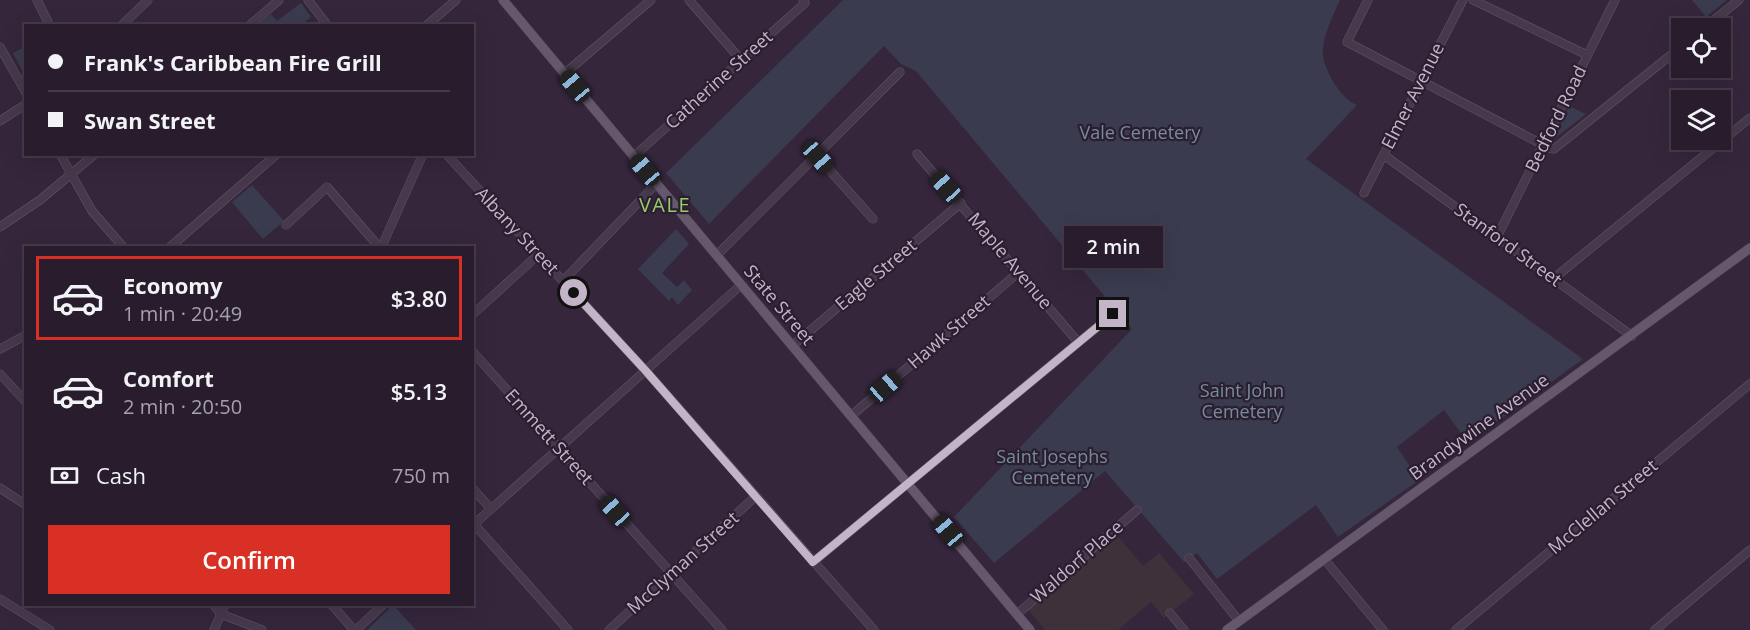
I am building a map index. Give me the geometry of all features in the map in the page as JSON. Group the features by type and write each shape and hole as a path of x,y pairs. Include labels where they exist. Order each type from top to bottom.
{"main road":[{"name":"State Street","path":"503,0 1030,630"},
{"name":"Brandywine Avenue","path":"1227,630 1748,253"}],"street":[{"path":"123,24 148,0"},
{"path":"251,24 279,0"},
{"path":"308,0 326,24"},
{"path":"428,24 456,0"},
{"path":"564,74 651,0"},
{"path":"689,0 741,60"},
{"path":"1368,0 1347,42 1542,145 1554,149 1671,55"},
{"name":"Elmer Avenue","path":"1364,193 1463,0"},
{"path":"1473,0 1587,55"},
{"name":"Bedford Road","path":"1497,237 1615,0"},
{"path":"1716,18 1739,0"},
{"name":"Catherine Street","path":"633,156 804,1"},
{"path":"41,2 49,24"},
{"path":"0,47 24,89"},
{"path":"717,255 818,157 900,72"},
{"path":"0,121 24,105"},
{"path":"1553,279 1750,118"},
{"name":"Maple Avenue","path":"917,153 1078,342"},
{"name":"Stanford Street","path":"1384,155 1632,336"},
{"path":"61,156 92,211 122,246"},
{"path":"0,227 40,200 93,156"},
{"path":"171,246 275,156"},
{"path":"382,246 422,156"},
{"name":"Albany Street","path":"448,156 645,370 874,630"},
{"path":"818,157 873,219"},
{"path":"563,281 656,184"},
{"path":"286,225 327,187 379,246"},
{"name":"Eagle Street","path":"792,346 961,203"},
{"path":"474,313 539,254"},
{"name":"Hawk Street","path":"851,416 1019,272"},
{"path":"474,524 741,285"},
{"path":"813,562 1113,314"},
{"path":"0,349 24,336"},
{"name":"Emmett Street","path":"474,353 722,630"},
{"path":"0,375 24,400"},
{"name":"McClellan Street","path":"1456,630 1750,384"},
{"path":"0,488 24,504"},
{"path":"474,491 491,509"},
{"name":"McClyman Street","path":"609,630 756,496"},
{"name":"Waldorf Place","path":"1017,614 1137,510"},
{"path":"474,526 568,630"},
{"path":"1655,630 1750,550"},
{"path":"1189,558 1239,621"},
{"path":"1325,560 1383,630"},
{"path":"0,600 50,630"},
{"path":"215,606 222,614 262,630"},
{"path":"214,630 224,606"},
{"path":"333,606 355,630 382,606"},
{"path":"1170,613 1184,630"}],"shaded area":[{"path":"1116,534 1143,566 1159,553 1194,594 1164,618 1151,602 1118,630 1045,630 1027,608"}],"green space":[{"name":"Vale Cemetery","path":"843,0 1340,0 1326,36 1323,55 1328,72 1338,89 1357,105 1306,159 1583,359 1468,443 1444,410 1397,447 1419,480 1338,537 1316,505 1217,579 1197,553 1184,562 1105,471 994,563 954,517 1132,329 916,71 901,64 884,46 709,224 666,173"},
{"path":"1692,0 1727,0 1706,17"},
{"path":"301,3 311,17 302,24 264,24 261,22 271,14 277,21"},
{"path":"24,48 24,74 13,53"},
{"path":"1569,106 1586,114 1554,139"},
{"path":"252,185 284,221 263,239 232,202"},
{"path":"676,229 689,244 662,273 677,287 684,280 692,290 678,305 672,297 669,301 638,269"},
{"path":"394,606 416,630 367,630"}],"district":[{"name":"VALE","path":"665,205"}],"route":[{"path":"574,293 645,370 813,562 1113,314"}],"park label":[{"name":"Saint John Cemetery","path":"1242,401"},
{"name":"Saint Josephs Cemetery","path":"1052,467"}]}
